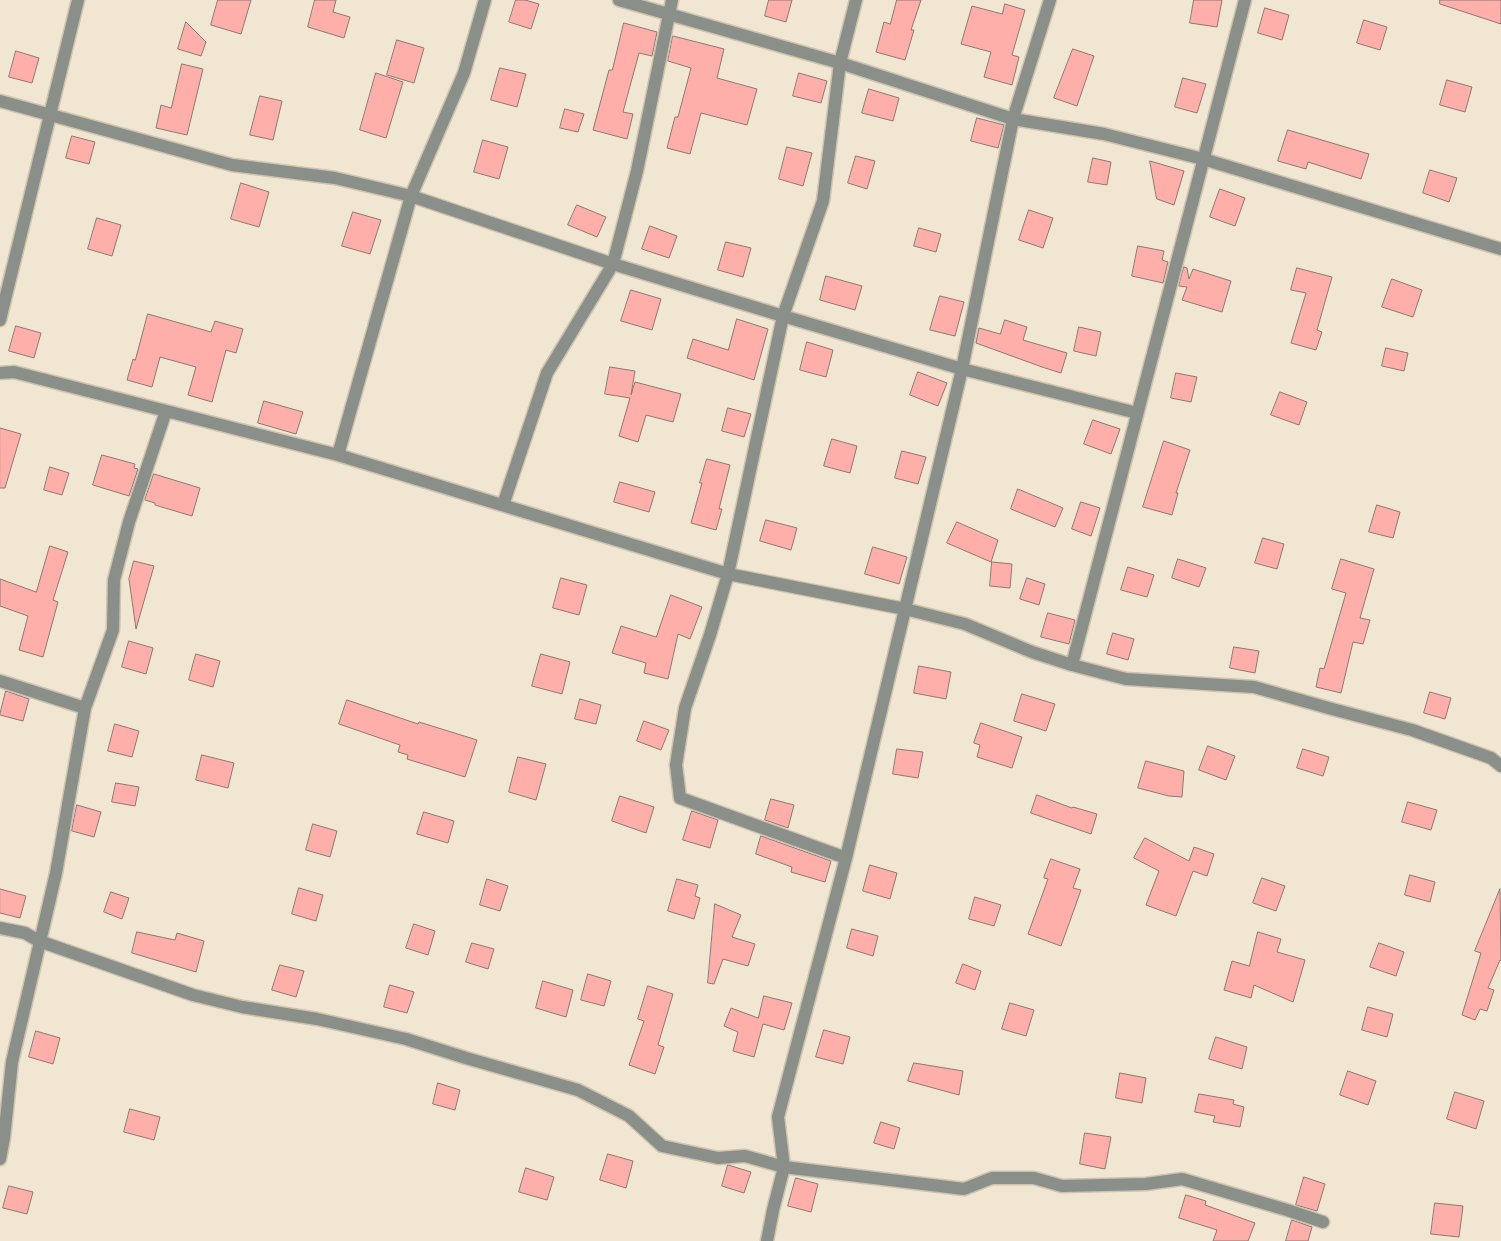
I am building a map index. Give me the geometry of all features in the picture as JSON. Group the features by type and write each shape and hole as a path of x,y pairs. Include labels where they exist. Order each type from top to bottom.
{"street":[{"path":"0,320 78,0"},
{"path":"338,455 411,196 464,73 485,0"},
{"path":"619,0 840,64 1013,119 1104,134 1203,159 1501,249"},
{"path":"503,505 546,373 613,264 637,171 672,0"},
{"path":"846,858 680,798 676,765 684,708 710,635 728,574 783,316 823,201 840,64 856,0"},
{"path":"767,1241 784,1167 778,1118 846,858 962,369 1013,119 1050,0"},
{"path":"1072,665 1245,0"},
{"path":"0,101 232,165 334,178 411,196 613,264 783,316 962,369 1137,413"},
{"path":"0,374 14,372 338,455 728,574 904,609 966,624 1032,652 1126,679 1254,687 1412,730 1491,758 1501,766"},
{"path":"0,1159 12,1062 56,873 85,708 113,630 114,580 129,522 166,411"},
{"path":"0,681 85,708"},
{"path":"0,928 25,933 39,940 193,995 242,1007 317,1019 406,1039 578,1090 629,1116 662,1146 718,1158 745,1156 784,1167 964,1189 992,1178 1034,1178 1062,1186 1146,1184 1182,1179 1220,1189 1323,1222"}],"building":[{"path":"218,0 251,0 241,34 211,25"},
{"path":"315,0 336,0 333,12 350,17 344,38 308,27"},
{"path":"516,0 525,0 539,4 531,29 509,22"},
{"path":"769,0 792,0 786,22 765,16"},
{"path":"897,0 921,0 911,30 914,30 905,60 876,52 884,22 890,24"},
{"path":"1194,0 1222,0 1217,27 1190,23"},
{"path":"1440,0 1501,0 1501,24 1440,4"},
{"path":"1005,4 1025,10 1012,55 1019,57 1012,85 984,77 991,52 961,44 972,6 1002,14"},
{"path":"1265,8 1289,15 1282,40 1258,33"},
{"path":"1364,20 1387,27 1380,50 1357,43"},
{"path":"186,22 206,42 201,56 178,49"},
{"path":"624,23 657,32 652,56 639,53 623,112 633,114 627,139 593,130 609,70 612,70"},
{"path":"673,36 724,49 717,78 757,89 747,125 701,113 690,154 667,148 675,117 678,117 691,68 668,61"},
{"path":"397,40 424,48 414,83 387,75"},
{"path":"1073,49 1094,56 1077,106 1054,98"},
{"path":"16,51 39,58 32,83 9,77"},
{"path":"182,64 203,69 187,135 156,128 161,105 171,108"},
{"path":"500,68 526,74 517,107 491,100"},
{"path":"376,73 403,82 386,138 360,130"},
{"path":"799,73 827,81 821,103 793,96"},
{"path":"1183,78 1206,84 1197,113 1175,107"},
{"path":"1447,80 1472,87 1465,112 1440,105"},
{"path":"869,89 899,98 893,121 862,113"},
{"path":"260,96 282,101 273,140 250,135"},
{"path":"565,109 584,114 578,132 560,128"},
{"path":"977,118 1004,125 998,148 971,141"},
{"path":"1288,130 1369,154 1361,179 1308,162 1306,169 1278,161"},
{"path":"72,136 95,142 89,164 66,158"},
{"path":"483,140 508,147 499,179 474,172"},
{"path":"787,147 812,153 803,186 779,179"},
{"path":"856,156 875,161 867,189 848,183"},
{"path":"1093,158 1111,162 1107,185 1088,182"},
{"path":"1150,161 1184,171 1174,205 1157,199"},
{"path":"1430,170 1457,178 1449,202 1423,193"},
{"path":"241,183 269,192 259,227 231,219"},
{"path":"1220,189 1245,198 1235,226 1210,217"},
{"path":"577,205 606,217 597,237 568,225"},
{"path":"1029,210 1053,218 1043,248 1019,240"},
{"path":"353,212 381,220 370,254 342,246"},
{"path":"97,218 121,225 112,256 88,249"},
{"path":"650,226 677,236 669,258 642,249"},
{"path":"919,228 941,234 936,252 914,246"},
{"path":"726,242 751,248 743,277 718,270"},
{"path":"1138,246 1164,251 1162,260 1168,262 1163,283 1132,276"},
{"path":"1184,267 1187,268 1189,279 1193,269 1231,281 1222,312 1182,300 1187,287 1179,286"},
{"path":"1297,268 1332,277 1317,330 1322,332 1316,350 1291,343 1306,293 1291,290"},
{"path":"826,276 862,286 855,310 820,300"},
{"path":"1392,279 1422,290 1413,317 1382,307"},
{"path":"631,290 661,299 652,330 621,321"},
{"path":"940,296 964,302 955,336 930,330"},
{"path":"148,314 211,332 215,321 243,329 236,353 226,350 212,402 188,395 196,367 160,357 152,387 127,380 133,359 135,360"},
{"path":"737,319 768,329 754,380 687,358 693,339 728,350"},
{"path":"1005,320 1027,327 1023,340 1067,353 1061,373 976,343 979,328 1000,334"},
{"path":"16,326 41,333 34,358 9,351"},
{"path":"1079,327 1101,332 1096,356 1074,351"},
{"path":"807,342 833,350 826,377 800,370"},
{"path":"1386,348 1408,353 1404,371 1382,366"},
{"path":"610,367 635,371 631,395 635,382 681,394 673,422 646,415 638,442 619,436 630,398 605,394"},
{"path":"918,372 947,383 938,406 910,395"},
{"path":"1176,373 1197,377 1191,402 1171,398"},
{"path":"1280,392 1307,402 1299,425 1271,415"},
{"path":"264,401 303,412 296,434 258,423"},
{"path":"728,408 751,414 744,437 722,431"},
{"path":"1093,420 1120,429 1111,454 1084,444"},
{"path":"0,428 21,434 5,488 0,488"},
{"path":"832,439 857,446 850,473 824,466"},
{"path":"1164,441 1190,450 1176,493 1178,493 1172,515 1143,507"},
{"path":"902,451 926,457 918,484 895,478"},
{"path":"102,455 135,464 134,468 138,469 129,496 93,485"},
{"path":"707,459 730,465 716,530 691,523"},
{"path":"50,467 69,473 62,495 44,490"},
{"path":"154,474 200,488 192,516 155,505 155,503 145,500"},
{"path":"620,482 655,492 649,512 614,502"},
{"path":"1018,489 1063,508 1055,527 1011,509"},
{"path":"1081,502 1100,508 1091,536 1072,529"},
{"path":"1377,505 1400,512 1393,538 1369,532"},
{"path":"766,520 797,528 791,550 760,541"},
{"path":"957,522 998,540 991,562 947,543"},
{"path":"1263,538 1284,544 1277,569 1255,563"},
{"path":"50,546 68,552 53,600 58,602 43,657 19,650 28,616 0,606 0,579 36,592"},
{"path":"873,547 907,557 899,584 865,574"},
{"path":"1178,559 1206,568 1199,587 1172,578"},
{"path":"1341,559 1374,569 1360,618 1370,620 1363,644 1353,642 1341,693 1316,687 1320,668 1324,669 1346,593 1332,589"},
{"path":"134,561 154,566 136,629 129,579"},
{"path":"992,562 1012,564 1010,588 990,586"},
{"path":"1128,567 1154,575 1147,597 1121,590"},
{"path":"561,578 587,585 579,615 553,608"},
{"path":"1027,578 1045,584 1039,605 1020,599"},
{"path":"671,595 702,607 690,639 678,634 668,679 644,673 646,663 612,653 621,626 656,637"},
{"path":"1048,613 1075,620 1069,644 1041,637"},
{"path":"1113,633 1134,639 1128,660 1107,654"},
{"path":"129,641 153,648 146,674 122,667"},
{"path":"1234,647 1259,651 1255,673 1230,668"},
{"path":"196,654 220,661 213,687 189,680"},
{"path":"541,654 570,662 562,694 532,686"},
{"path":"919,666 951,672 946,699 914,693"},
{"path":"6,691 29,699 23,721 0,715"},
{"path":"1430,692 1451,698 1445,719 1424,713"},
{"path":"1022,694 1055,704 1046,731 1014,721"},
{"path":"580,699 601,705 596,724 575,719"},
{"path":"347,700 418,724 419,722 477,740 465,777 407,759 408,755 398,752 400,745 339,724"},
{"path":"644,721 669,730 661,750 637,741"},
{"path":"981,723 1022,737 1012,768 977,757 980,745 974,743"},
{"path":"115,724 139,731 132,757 108,751"},
{"path":"1208,746 1235,756 1226,780 1199,770"},
{"path":"897,749 923,752 918,778 893,774"},
{"path":"1303,749 1329,757 1323,776 1297,768"},
{"path":"202,755 234,763 228,788 196,780"},
{"path":"518,757 546,764 536,800 509,792"},
{"path":"1146,761 1184,771 1182,797 1169,796 1138,788"},
{"path":"116,783 139,787 135,806 112,802"},
{"path":"1037,795 1072,808 1097,814 1091,834 1031,813"},
{"path":"620,796 654,807 646,833 612,821"},
{"path":"771,799 794,805 788,828 765,820"},
{"path":"1408,802 1437,810 1431,830 1402,822"},
{"path":"77,805 101,812 94,837 72,831"},
{"path":"692,811 718,820 710,848 683,840"},
{"path":"424,812 454,821 448,843 417,834"},
{"path":"313,824 337,831 330,857 306,850"},
{"path":"761,836 831,861 825,882 791,872 792,867 756,854"},
{"path":"1145,838 1189,861 1194,847 1214,854 1207,876 1193,871 1176,916 1146,905 1159,871 1134,858"},
{"path":"1051,859 1080,869 1073,888 1081,890 1061,946 1028,934 1048,879 1044,878"},
{"path":"870,865 897,873 890,899 863,891"},
{"path":"1410,875 1435,882 1430,902 1405,895"},
{"path":"1262,878 1285,886 1276,911 1253,903"},
{"path":"487,879 508,886 500,911 480,905"},
{"path":"677,879 698,885 695,896 700,898 694,919 668,911"},
{"path":"299,888 323,895 316,921 292,914"},
{"path":"0,889 26,896 20,918 0,913"},
{"path":"1500,889 1501,961 1488,988 1494,990 1487,1011 1480,1009 1475,1020 1462,1015 1481,953 1475,951"},
{"path":"111,892 129,898 122,919 104,912"},
{"path":"975,897 1001,905 994,926 969,919"},
{"path":"715,904 741,915 732,937 755,944 748,966 723,959 714,984 708,983"},
{"path":"414,924 435,931 428,955 406,948"},
{"path":"852,929 878,936 873,956 847,948"},
{"path":"137,932 175,940 177,933 204,941 196,972 132,953"},
{"path":"1258,932 1281,939 1277,952 1305,960 1293,1002 1254,985 1251,998 1224,990 1232,961 1249,966"},
{"path":"472,943 494,949 488,969 466,962"},
{"path":"1379,943 1404,952 1396,976 1370,967"},
{"path":"963,964 981,971 975,990 956,983"},
{"path":"280,965 304,971 296,997 272,990"},
{"path":"588,974 611,981 604,1006 581,1000"},
{"path":"543,981 573,990 566,1017 536,1008"},
{"path":"390,985 414,992 407,1013 384,1007"},
{"path":"648,986 673,994 658,1045 664,1047 655,1074 629,1065 644,1021 638,1019"},
{"path":"764,996 792,1003 784,1030 763,1024 754,1057 733,1051 738,1032 724,1026 731,1008 758,1018"},
{"path":"1010,1003 1034,1010 1026,1036 1002,1029"},
{"path":"1368,1007 1393,1014 1387,1037 1362,1030"},
{"path":"824,1030 850,1037 843,1064 816,1057"},
{"path":"36,1031 60,1038 53,1064 29,1057"},
{"path":"1216,1037 1247,1047 1242,1069 1209,1059"},
{"path":"914,1063 963,1071 959,1095 908,1081"},
{"path":"1348,1071 1376,1081 1368,1105 1340,1095"},
{"path":"1120,1073 1146,1078 1142,1103 1116,1098"},
{"path":"438,1083 460,1090 455,1110 433,1104"},
{"path":"1455,1092 1484,1101 1476,1129 1447,1119"},
{"path":"1199,1094 1234,1100 1233,1104 1244,1107 1240,1127 1213,1122 1215,1116 1195,1112"},
{"path":"130,1109 160,1117 154,1140 124,1132"},
{"path":"881,1122 900,1128 894,1149 874,1143"},
{"path":"1085,1133 1111,1137 1105,1169 1080,1164"},
{"path":"608,1154 633,1161 626,1188 600,1180"},
{"path":"728,1165 751,1172 744,1193 722,1186"},
{"path":"526,1168 554,1177 547,1200 519,1192"},
{"path":"1304,1177 1325,1184 1317,1211 1296,1205"},
{"path":"796,1178 818,1184 811,1212 788,1206"},
{"path":"9,1186 33,1192 27,1214 3,1208"},
{"path":"1186,1195 1206,1201 1205,1205 1255,1223 1248,1241 1213,1241 1217,1230 1179,1218"},
{"path":"1435,1203 1463,1206 1459,1237 1431,1234"},
{"path":"1292,1220 1312,1227 1308,1241 1286,1241"}]}
